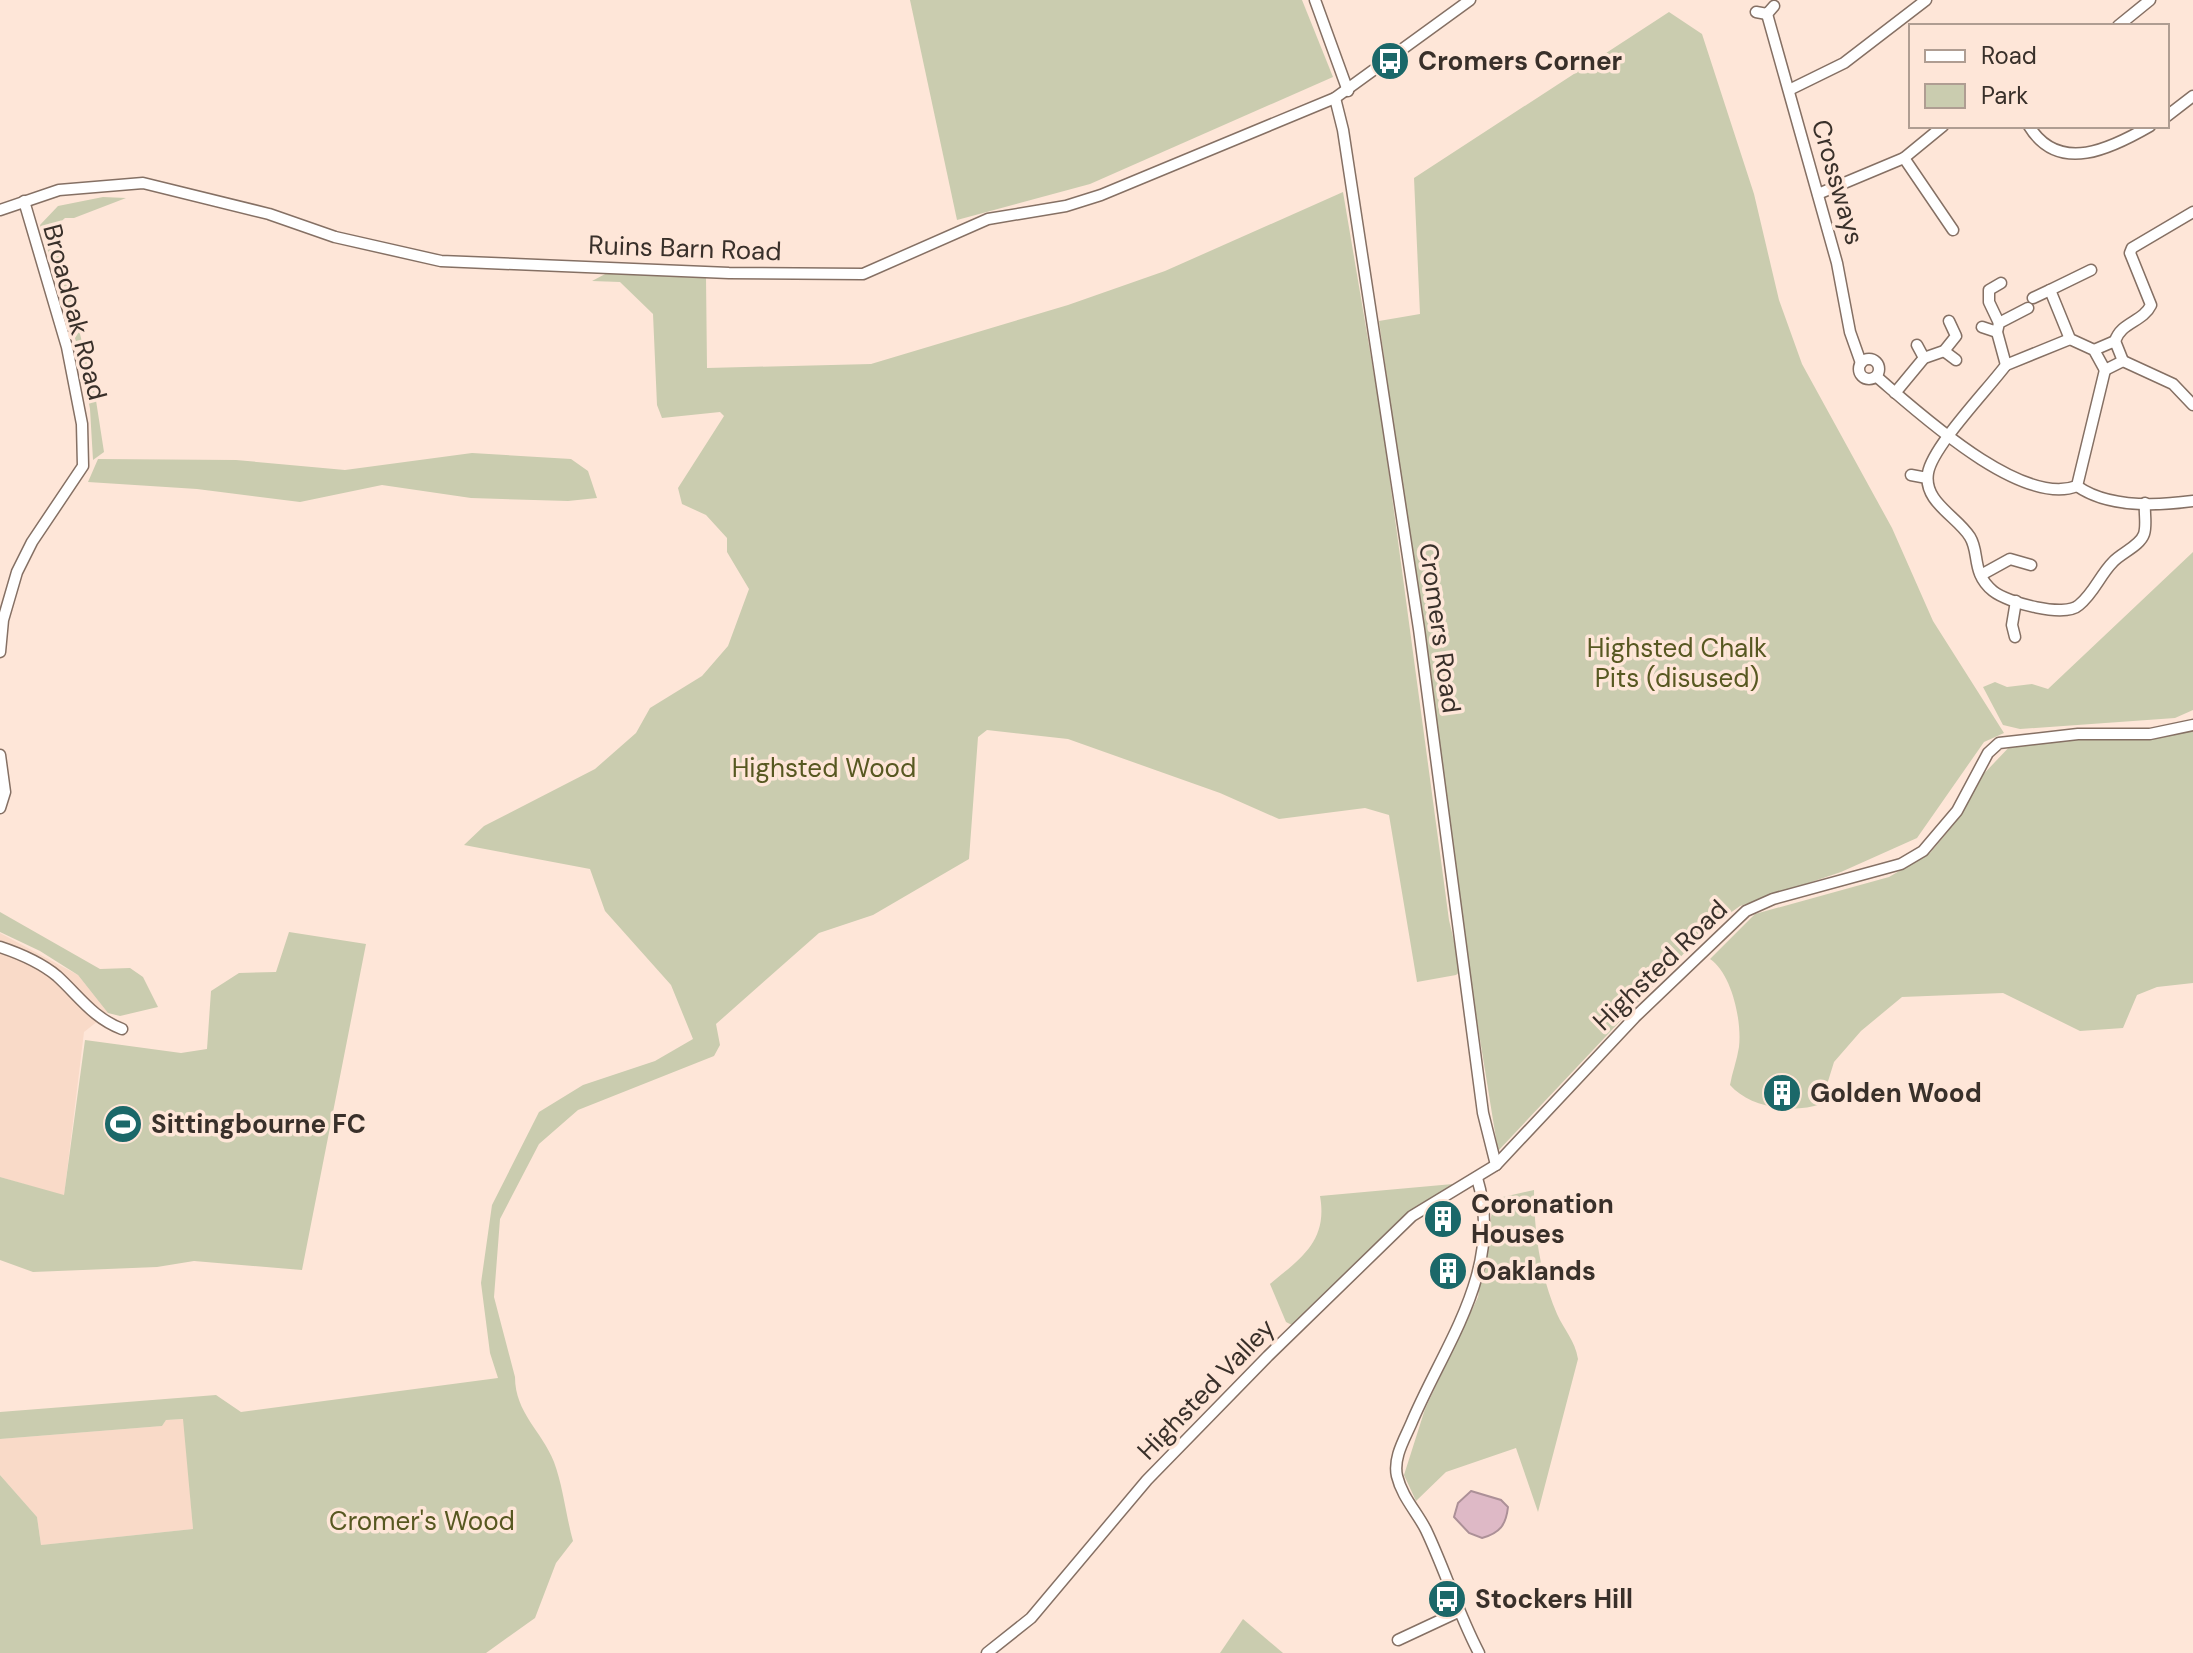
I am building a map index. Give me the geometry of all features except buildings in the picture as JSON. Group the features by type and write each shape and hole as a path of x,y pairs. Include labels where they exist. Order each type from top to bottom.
{"street":[{"path":"1315,0 1348,91"},
{"name":"Ruins Barn Road","path":"0,210 59,190 143,183 269,214 335,237 441,261 729,273 863,274 988,219 1066,206 1101,195 1335,98 1470,0"},
{"path":"1789,90 1844,63 1926,0"},
{"path":"2120,24 2150,0"},
{"name":"Crossways","path":"1766,11 1837,263 1854,348 1861,363 1861,376 1872,380 1877,377 1949,437 2033,485 2053,490 2077,486 2096,498 2145,503 2191,501"},
{"path":"2169,114 2193,96"},
{"name":"Cromers Road","path":"1335,98 1343,130 1419,629 1483,1113 1496,1165"},
{"path":"1818,194 1904,158 1941,128"},
{"path":"2031,128 2045,143 2078,156 2093,153 2146,128"},
{"path":"1904,158 1953,230"},
{"name":"Broadoak Road","path":"0,652 3,608 17,572 32,542 83,466 82,424 67,347 24,201"},
{"path":"2094,350 2115,341 2121,329 2147,313 2151,305 2130,253 2132,248 2193,212"},
{"path":"1982,327 1998,327 2050,290 2091,270"},
{"path":"2001,283 1989,290 1988,297 2006,365"},
{"path":"2050,290 2070,339 2094,350 2105,370 2077,486"},
{"path":"1895,393 1924,358 1944,351 1956,336 1949,321"},
{"path":"2070,339 2006,365 1977,397 1928,468 1927,478 1937,503 1969,535 1981,575 1995,593 2062,612 2077,608 2115,559 2141,539 2145,533 2145,503"},
{"path":"2115,341 2123,361 2173,384 2193,405"},
{"path":"1917,345 1924,358"},
{"path":"1944,351 1956,360"},
{"path":"2105,370 2123,361"},
{"path":"1911,475 1927,478"},
{"path":"1981,575 2010,559 2031,565"},
{"path":"2015,637 2012,625 2016,601"},
{"name":"Highsted Road","path":"1477,1178 1496,1165 1635,1017 1746,911 1773,899 1901,864 1923,851 1957,811 1988,753 1999,743 2063,735 2150,734 2193,725"},
{"path":"0,755 5,792 0,808"},
{"path":"0,947 30,958 57,976 82,1004 122,1029"},
{"path":"1477,1178 1485,1214 1474,1291 1460,1327 1424,1390 1397,1459 1397,1476 1409,1505 1425,1528 1458,1612 1479,1653"},
{"name":"Highsted Valley","path":"987,1653 1031,1618 1147,1480 1292,1332 1412,1216 1477,1178"},
{"path":"1398,1640 1458,1612"}],"shaded area":[{"path":"0,933 78,975 108,1013 84,1032 64,1196 0,1177"},
{"path":"184,1419 193,1529 41,1545 37,1517 0,1475 0,1439 162,1426 166,1420"},
{"path":"1471,1491 1501,1500 1508,1507 1506,1519 1493,1534 1482,1538 1469,1533 1454,1517 1458,1503"}],"green space":[{"path":"910,0 1302,0 1333,77 1090,184 957,220"},
{"name":"Highsted Chalk Pits (disused)","path":"1669,12 1702,34 1754,194 1779,300 1802,364 1892,528 1933,621 2004,733 1984,742 1917,838 1841,872 1740,906 1705,931 1498,1151 1469,971 1379,321 1420,314 1414,178"},
{"path":"1343,192 1382,422 1449,920 1461,971 1456,975 1417,982 1389,815 1365,808 1279,819 1220,793 1068,739 987,730 978,737 969,859 873,915 819,933 716,1024 720,1045 714,1056 578,1110 539,1144 500,1219 494,1297 519,1401 554,1462 573,1541 556,1563 535,1618 486,1653 0,1653 0,1475 37,1517 41,1545 193,1529 183,1419 166,1420 162,1426 0,1439 0,1412 216,1395 241,1412 498,1378 490,1353 481,1283 492,1205 539,1112 583,1085 655,1061 693,1039 671,985 605,911 590,869 464,845 484,826 595,769 636,733 650,708 702,676 728,646 749,589 727,552 727,538 706,515 682,504 678,488 724,416 720,412 662,418 657,405 653,314 620,282 592,281 609,272 706,277 707,368 871,364 1068,305 1165,271"},
{"path":"103,197 126,198 74,218 65,218 57,225 59,250 95,394 104,452 93,460 90,409 79,351 40,225 58,206"},
{"path":"472,453 571,459 588,471 597,498 568,501 471,498 382,485 300,502 197,489 88,482 98,459 236,460 345,470"},
{"path":"2193,552 2193,710 2175,718 2020,729 2003,725 1983,687 1995,682 2007,687 2032,684 2048,689"},
{"path":"2193,730 2193,983 2157,987 2137,995 2123,1028 2080,1031 2003,993 1902,997 1861,1031 1834,1062 1821,1104 1798,1108 1772,1107 1749,1099 1730,1085 1739,1047 1739,1024 1730,987 1718,966 1710,959 1755,914 1889,877 1930,853 1955,823 1975,783 2014,742 2150,737"},
{"path":"0,912 100,969 130,968 143,977 158,1007 120,1016 108,1013 78,975 40,951 0,932"},
{"path":"289,932 366,944 302,1270 194,1261 157,1267 33,1272 0,1260 0,1177 64,1195 85,1040 181,1053 207,1049 211,991 239,973 276,972"},
{"path":"1453,1184 1411,1213 1292,1325 1286,1322 1270,1284 1302,1257 1316,1237 1320,1225 1320,1196"},
{"path":"1534,1190 1537,1237 1546,1284 1578,1359 1538,1512 1516,1448 1446,1472 1416,1501 1404,1475 1425,1409 1478,1297 1494,1199"},
{"path":"1243,1619 1283,1653 1220,1653"}],"place":[{"name":"Cromers Corner","path":"1390,61"},
{"name":"Golden Wood","path":"1782,1093"},
{"name":"Sittingbourne FC","path":"123,1124"},
{"name":"Coronation Houses","path":"1443,1219"},
{"name":"Oaklands","path":"1448,1271"},
{"name":"Stockers Hill","path":"1447,1599"}],"park label":[{"name":"Highsted Wood","path":"824,768"},
{"name":"Cromer's Wood","path":"422,1521"}]}
